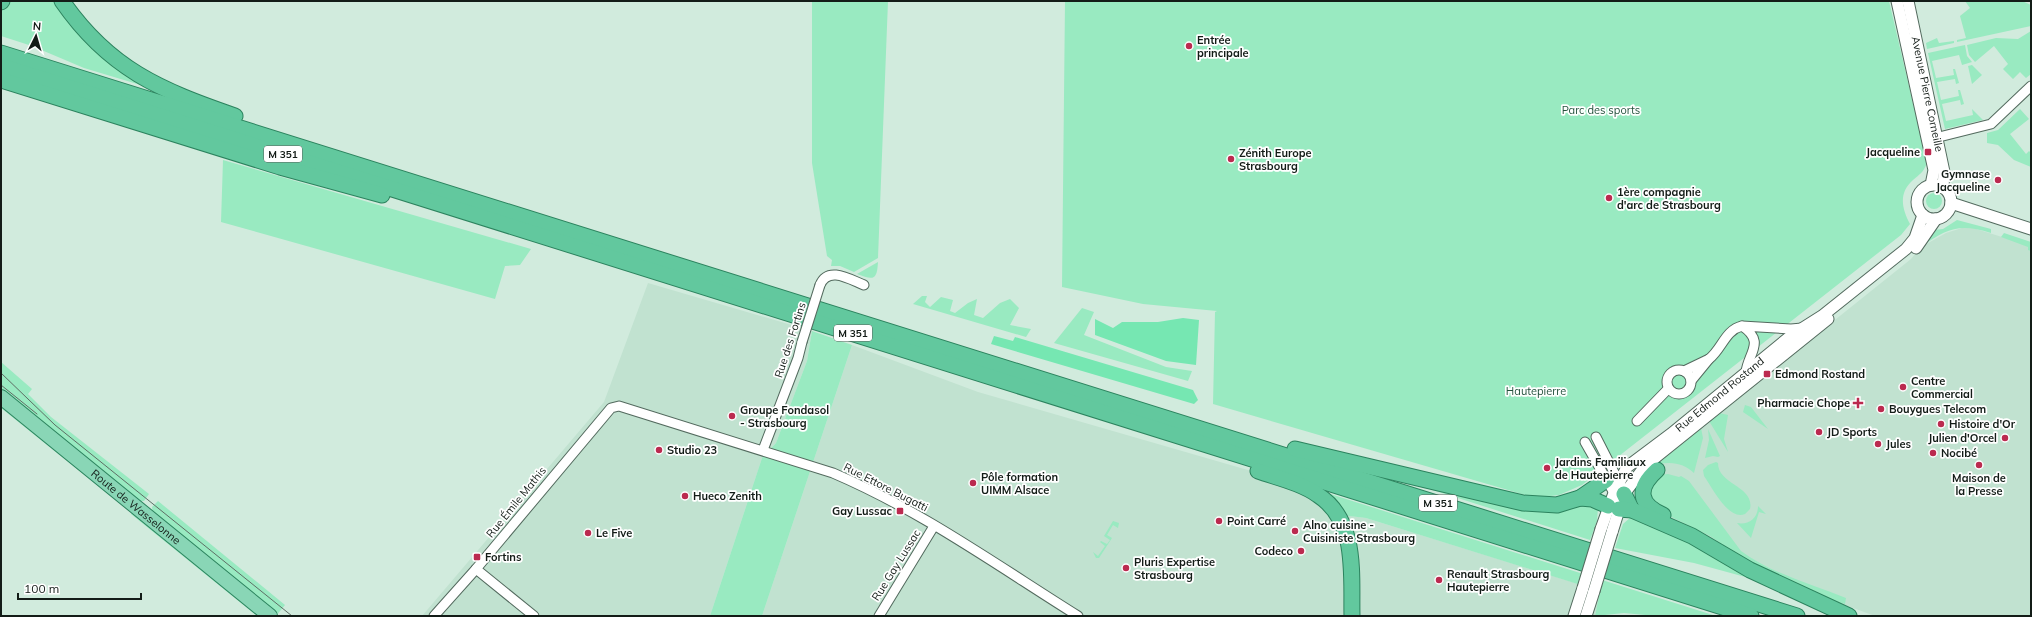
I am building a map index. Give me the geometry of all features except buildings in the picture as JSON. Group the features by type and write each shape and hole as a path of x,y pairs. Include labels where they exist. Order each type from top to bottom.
{"highway":[{"path":"62,1 85,31 123,65 166,90 354,156 429,187"},
{"path":"66,1 85,31"},
{"name":"M 351","path":"1,52 1797,616"},
{"name":"M 351","path":"1,66 1751,616"},
{"path":"1,80 204,144 351,187 564,242"},
{"path":"1,90 39,97 141,128 204,144"},
{"path":"1078,390 1144,404 1252,438 1355,464 1523,503 1557,504 1580,498 1617,494 1702,541 1750,570 1849,616"},
{"path":"1119,417 1172,441 1305,488 1327,502 1341,520 1348,537 1352,616"},
{"path":"1657,470 1650,476 1645,486 1644,499 1646,505 1656,512 1699,532 1725,556"},
{"path":"1580,498 1592,499 1617,494"}],"main road":[{"name":"Route de Wasselonne","path":"1,397 270,616"}],"street":[{"name":"Avenue Pierre Corneille","path":"1897,1 1932,138 1944,172 1943,188"},
{"name":"Avenue Pierre Corneille","path":"1908,1 1932,138 1934,170 1931,185"},
{"path":"1932,138 1991,124 2031,86"},
{"path":"1931,185 1943,188 1950,197 1951,203 1949,210 1943,216 1936,219 1923,215 1917,204 1920,191 1931,185"},
{"path":"1951,203 2031,229"},
{"name":"Rue Edmond Rostand","path":"1574,616 1583,588 1606,530 1627,467 1792,335 1822,316 1906,249 1915,238 1923,215"},
{"name":"Rue Edmond Rostand","path":"1617,494 1654,458 1903,260 1923,239 1936,219"},
{"name":"Rue des Fortins","path":"763,450 798,358 822,279 828,275 836,274 864,285"},
{"path":"1709,359 1684,371 1675,370 1669,375 1666,383 1668,389 1676,394 1683,394 1689,389 1691,381 1709,359 1719,350 1731,331 1742,326 1791,330 1805,327"},
{"path":"1742,326 1752,335 1755,345 1746,372"},
{"path":"1684,371 1690,376 1691,381"},
{"path":"1636,421 1668,389"},
{"name":"Rue Ettore Bugatti","path":"619,406 833,473 866,488 934,526 1078,616"},
{"name":"Rue Émile Mathis","path":"434,616 476,569 611,408 619,406"},
{"path":"1596,437 1617,494"},
{"path":"1585,442 1617,494"},
{"name":"Rue Gay Lussac","path":"879,616 934,526"},
{"name":"Rue Edmond Rostand","path":"1586,616 1594,591 1606,530"},
{"path":"476,569 534,616"}],"shaded area":[{"path":"1965,227 1973,228 2031,246 2031,616 1875,616 1834,601 1657,510 1661,475 1659,461 1911,259 1921,247 1946,233"},
{"path":"648,283 812,331 807,361 776,443 762,458 710,616 422,616 604,402"},
{"path":"1183,318 1199,320 1196,365 1166,361 1095,335 1095,319 1113,328 1122,322 1158,322"},
{"path":"994,336 1013,341 1015,337 1193,390 1198,400 1194,404 991,344"},
{"path":"852,345 978,392 1324,492 1342,515 1366,518 1601,591 1595,616 762,616"}],"green space":[{"path":"8,1 58,1 144,86 84,68 32,46 1,36 1,9"},
{"path":"812,1 888,1 878,258 854,272 840,266 831,266 832,260 827,256 812,163"},
{"path":"1065,1 1889,1 1927,163 1923,171 1908,185 1905,190 1903,196 1903,207 1910,224 1901,235 1582,485 1559,495 1535,498 1213,404 1215,312 1217,311 1143,304 1062,287"},
{"path":"1965,1 2022,1 2031,5 2031,26 1957,42 1957,40 1966,38 1960,16 1970,8"},
{"path":"2031,31 2031,74 2026,78 2020,72 2013,79 2003,69 2008,64 1994,46 1975,62 1969,55 1967,45 1996,38 2018,39"},
{"path":"1937,38 1939,43 1954,41 1954,43 1927,49 1926,43"},
{"path":"1965,45 1967,56 1972,62 1962,65 1959,55 1932,61 1936,78 1954,75 1953,69 1955,69 1959,83 1956,84 1955,79 1937,82 1941,100 1959,96 1958,90 1960,90 1964,104 1961,105 1960,100 1942,104 1946,121 1973,115 1972,109 1983,120 1945,129 1928,53"},
{"path":"1972,65 1982,75 1972,84 1968,66"},
{"path":"2020,109 2029,119 2010,134 2026,154 2029,151 2031,153 2031,167 2014,160 1998,145 1987,143 1987,133 1998,130"},
{"path":"223,160 531,249 520,265 505,266 495,299 221,222"},
{"path":"1931,193 1937,193 1942,198 1940,207 1937,209 1931,209 1926,204 1926,198"},
{"path":"1957,220 1991,229 1991,233 1971,228 1954,229 1939,235 1921,247 1934,230 1943,229"},
{"path":"2004,233 2031,242 2031,251 2028,250 2028,247 2001,237"},
{"path":"878,262 877,273 875,276 870,278 857,274"},
{"path":"922,296 927,296 925,302 930,307 941,297 953,300 950,311 955,313 968,303 977,299 974,315 983,318 1000,303 1010,299 1019,308 1010,325 1031,329 1026,337 913,304"},
{"path":"1082,308 1094,312 1084,335 1166,367 1192,371 1188,381 1054,343"},
{"path":"812,331 852,345 762,616 710,616 762,458 776,443 807,361"},
{"path":"1,362 32,389 28,394 51,417 149,494 144,501 138,501 1,391"},
{"path":"1,403 130,508 128,510 1,408"},
{"path":"1745,405 1751,407 1768,429 1743,412"},
{"path":"1719,413 1728,415 1724,439 1728,452 1709,421"},
{"path":"1701,428 1703,438 1694,473 1683,465 1669,463 1659,464 1659,461"},
{"path":"1708,429 1720,456 1718,457 1713,456 1705,458 1709,440"},
{"path":"1716,462 1718,463 1724,476 1747,495 1750,501 1750,509 1745,514 1739,515 1733,513 1727,508 1721,502 1704,476 1703,470 1708,465"},
{"path":"1668,474 1679,477 1681,476 1689,481 1741,551 1778,572 1846,598 1845,604 1834,601 1752,565 1710,536 1657,510 1647,490 1661,475"},
{"path":"1398,479 1521,507 1581,502 1598,508 1597,521 1590,540"},
{"path":"1324,492 1716,616 1656,616 1624,613 1595,616 1600,591 1366,518 1341,515"},
{"path":"158,501 285,605 276,616 153,514 152,507"},
{"path":"1758,506 1766,514 1759,512 1751,538 1737,523 1745,523 1752,520 1758,511"},
{"path":"133,510 263,616 257,616 131,514"},
{"path":"1631,517 1690,543 1749,576 1749,578 1694,563 1615,548 1623,524"},
{"path":"1113,521 1119,523 1118,528 1113,525 1107,535 1112,538 1099,558 1096,558 1093,552 1098,556 1105,546 1100,542 1101,541 1107,544 1110,540 1104,536"}],"tram line":[{"path":"1,373 55,425 292,616"},
{"path":"1,385 37,414"}],"place":[{"name":"Entrée principale","path":"1189,46"},
{"name":"Jacqueline","path":"1928,152"},
{"name":"Zénith Europe Strasbourg","path":"1231,159"},
{"name":"Gymnase Jacqueline","path":"1998,180"},
{"name":"1ère compagnie d'arc de Strasbourg","path":"1609,198"},
{"name":"Edmond Rostand","path":"1767,374"},
{"name":"Centre Commercial","path":"1903,387"},
{"name":"Pharmacie Chope","path":"1858,403"},
{"name":"Bouygues Telecom","path":"1881,409"},
{"name":"Groupe Fondasol - Strasbourg","path":"732,416"},
{"name":"Histoire d'Or","path":"1941,424"},
{"name":"JD Sports","path":"1819,432"},
{"name":"Julien d'Orcel","path":"2005,438"},
{"name":"Jules","path":"1878,444"},
{"name":"Studio 23","path":"659,450"},
{"name":"Nocibé","path":"1933,453"},
{"name":"Maison de la Presse","path":"1979,465"},
{"name":"Jardins Familiaux de Hautepierre","path":"1547,468"},
{"name":"Pôle formation UIMM Alsace","path":"973,483"},
{"name":"Hueco Zenith","path":"685,496"},
{"name":"Gay Lussac","path":"900,511"},
{"name":"Point Carré","path":"1219,521"},
{"name":"Alno cuisine - Cuisiniste Strasbourg","path":"1295,531"},
{"name":"Le Five","path":"588,533"},
{"name":"Codeco","path":"1301,551"},
{"name":"Fortins","path":"477,557"},
{"name":"Pluris Expertise Strasbourg","path":"1126,568"},
{"name":"Renault Strasbourg Hautepierre","path":"1439,580"}],"park label":[{"name":"Parc des sports","path":"1601,110"},
{"name":"Hautepierre","path":"1536,391"}]}
